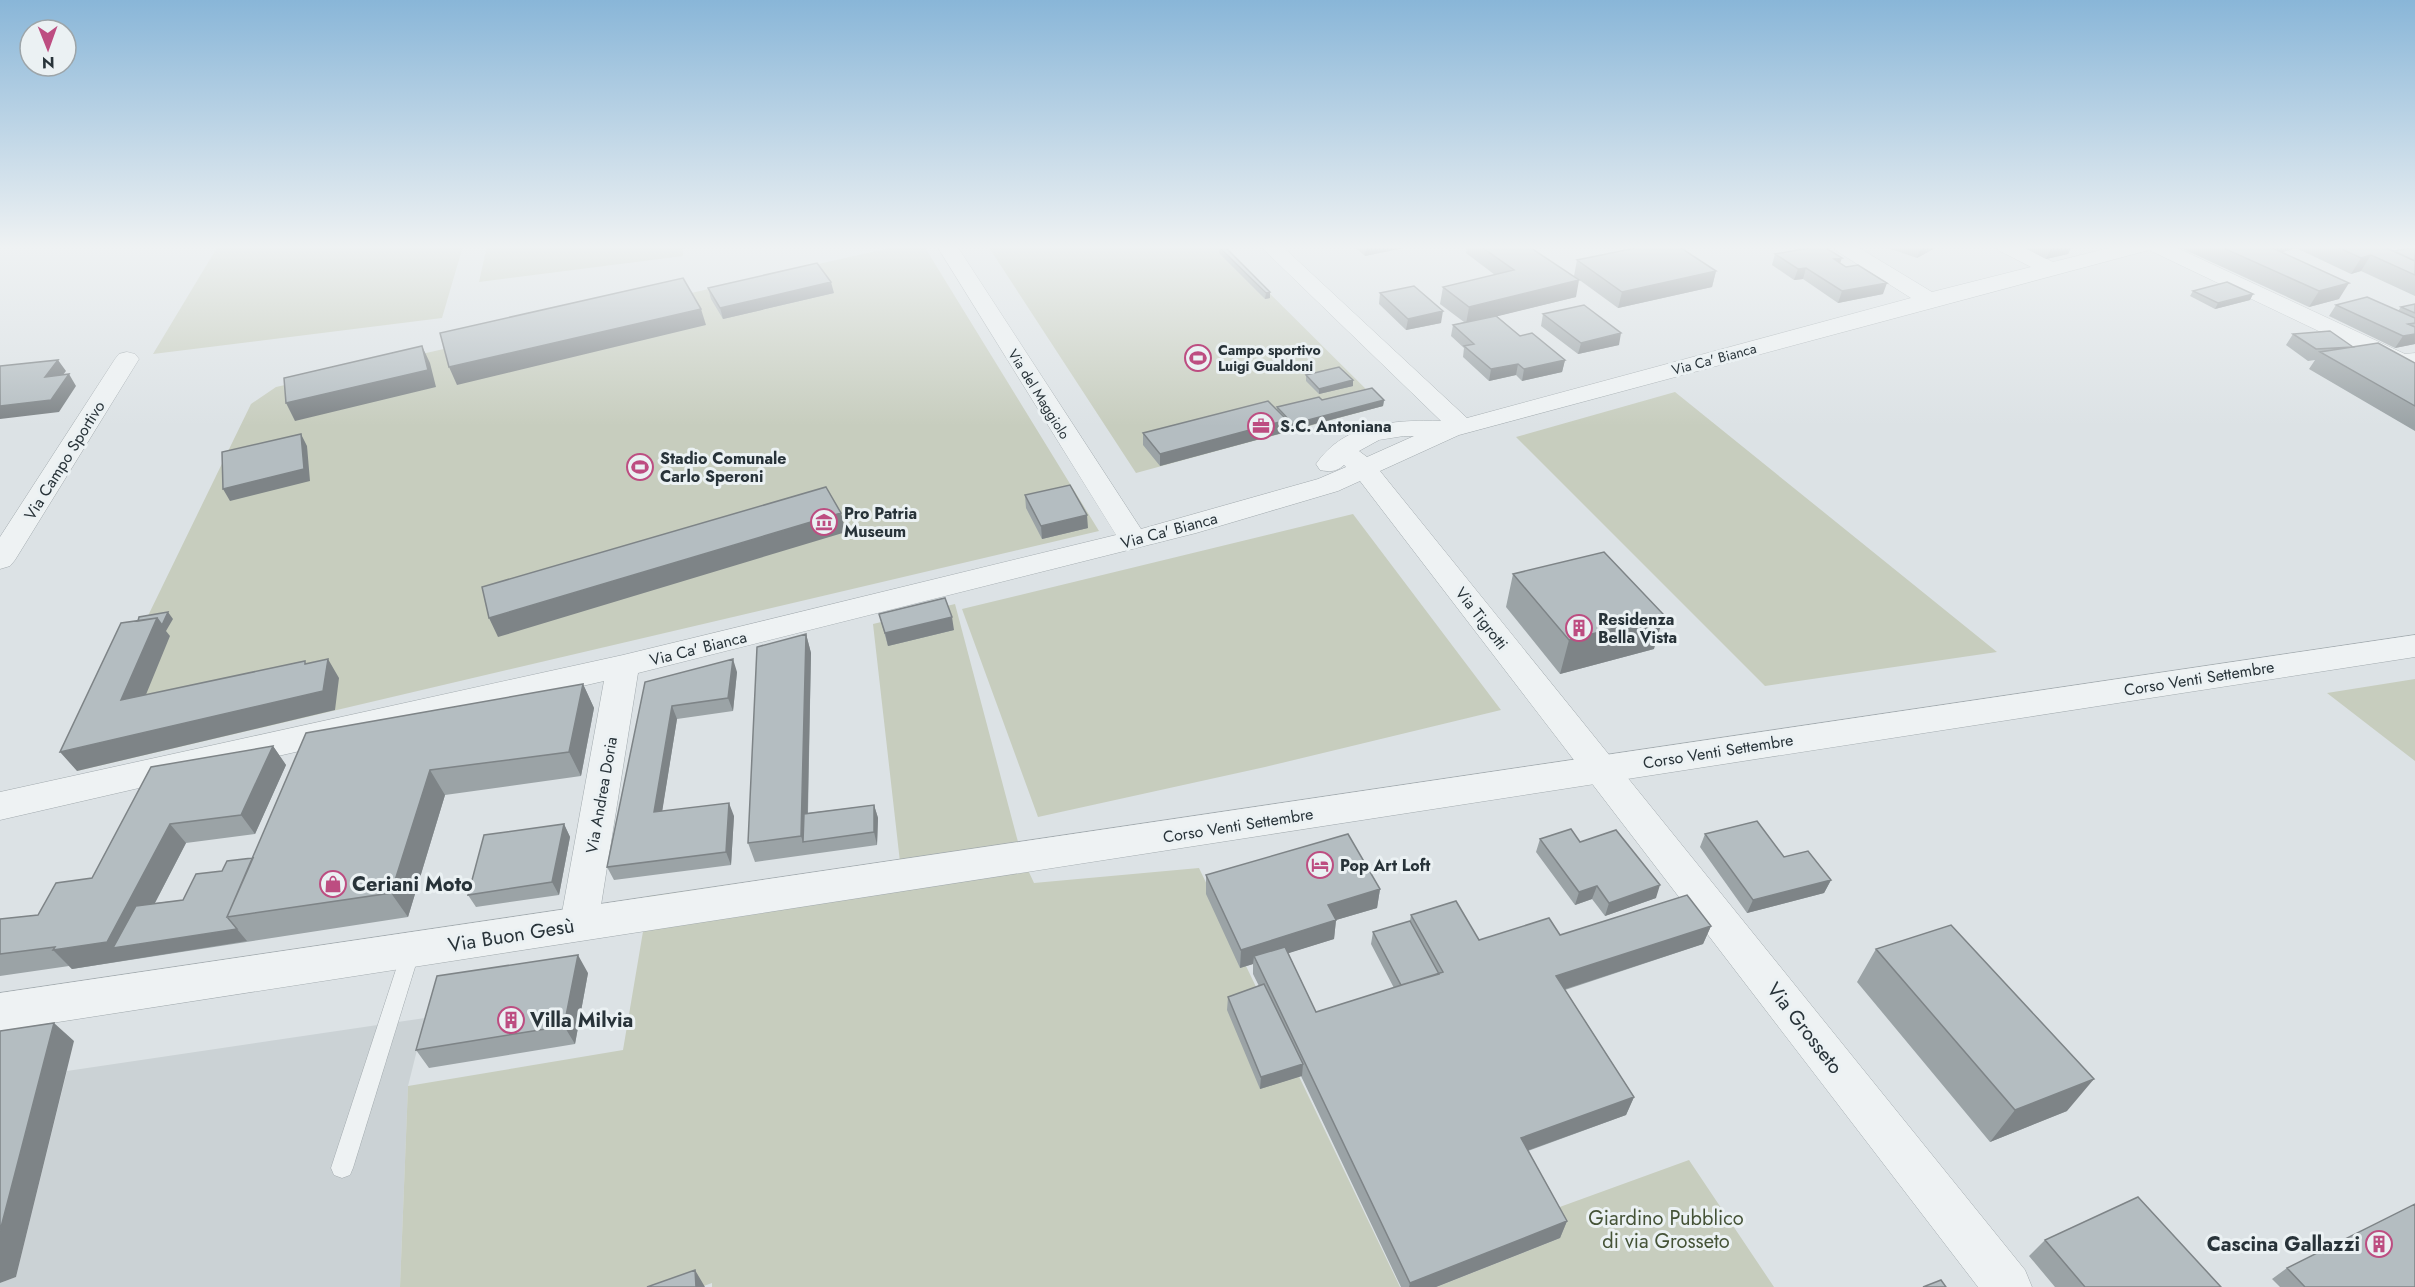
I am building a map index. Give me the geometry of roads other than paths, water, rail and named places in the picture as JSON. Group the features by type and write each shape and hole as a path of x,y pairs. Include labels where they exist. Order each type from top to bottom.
{"street":[{"name":"Via del Maggiolo","path":"985,306 1133,540"},
{"path":"1331,306 1456,428"},
{"name":"Via Ca' Bianca","path":"0,806 622,666 1186,527 1322,486 1353,459 1410,449 1456,428 1907,306"},
{"path":"2284,306 2402,362 2415,360"},
{"name":"Via Campo Sportivo","path":"0,560 127,359"},
{"name":"Via Tigrotti","path":"1353,459 1601,770"},
{"name":"Corso Venti Settembre","path":"1022,857 2415,646"},
{"name":"Via Andrea Doria","path":"579,924 622,666"},
{"name":"Via Grosseto","path":"1601,770 2008,1287"},
{"name":"Via Buon Gesù","path":"0,1012 1022,857"}],"lane":[{"path":"342,1168 412,950"}],"place":[{"name":"Campo sportivo Luigi Gualdoni","path":"1198,358"},
{"name":"S.C. Antoniana","path":"1261,426"},
{"name":"Stadio Comunale Carlo Speroni","path":"640,467"},
{"name":"Pro Patria Museum","path":"824,522"},
{"name":"Residenza Bella Vista","path":"1579,628"},
{"name":"Pop Art Loft","path":"1320,865"},
{"name":"Ceriani Moto","path":"333,884"},
{"name":"Villa Milvia","path":"511,1020"},
{"name":"Cascina Gallazzi","path":"2379,1244"}],"park label":[{"name":"Giardino Pubblico di via Grosseto","path":"1666,1230"}]}
